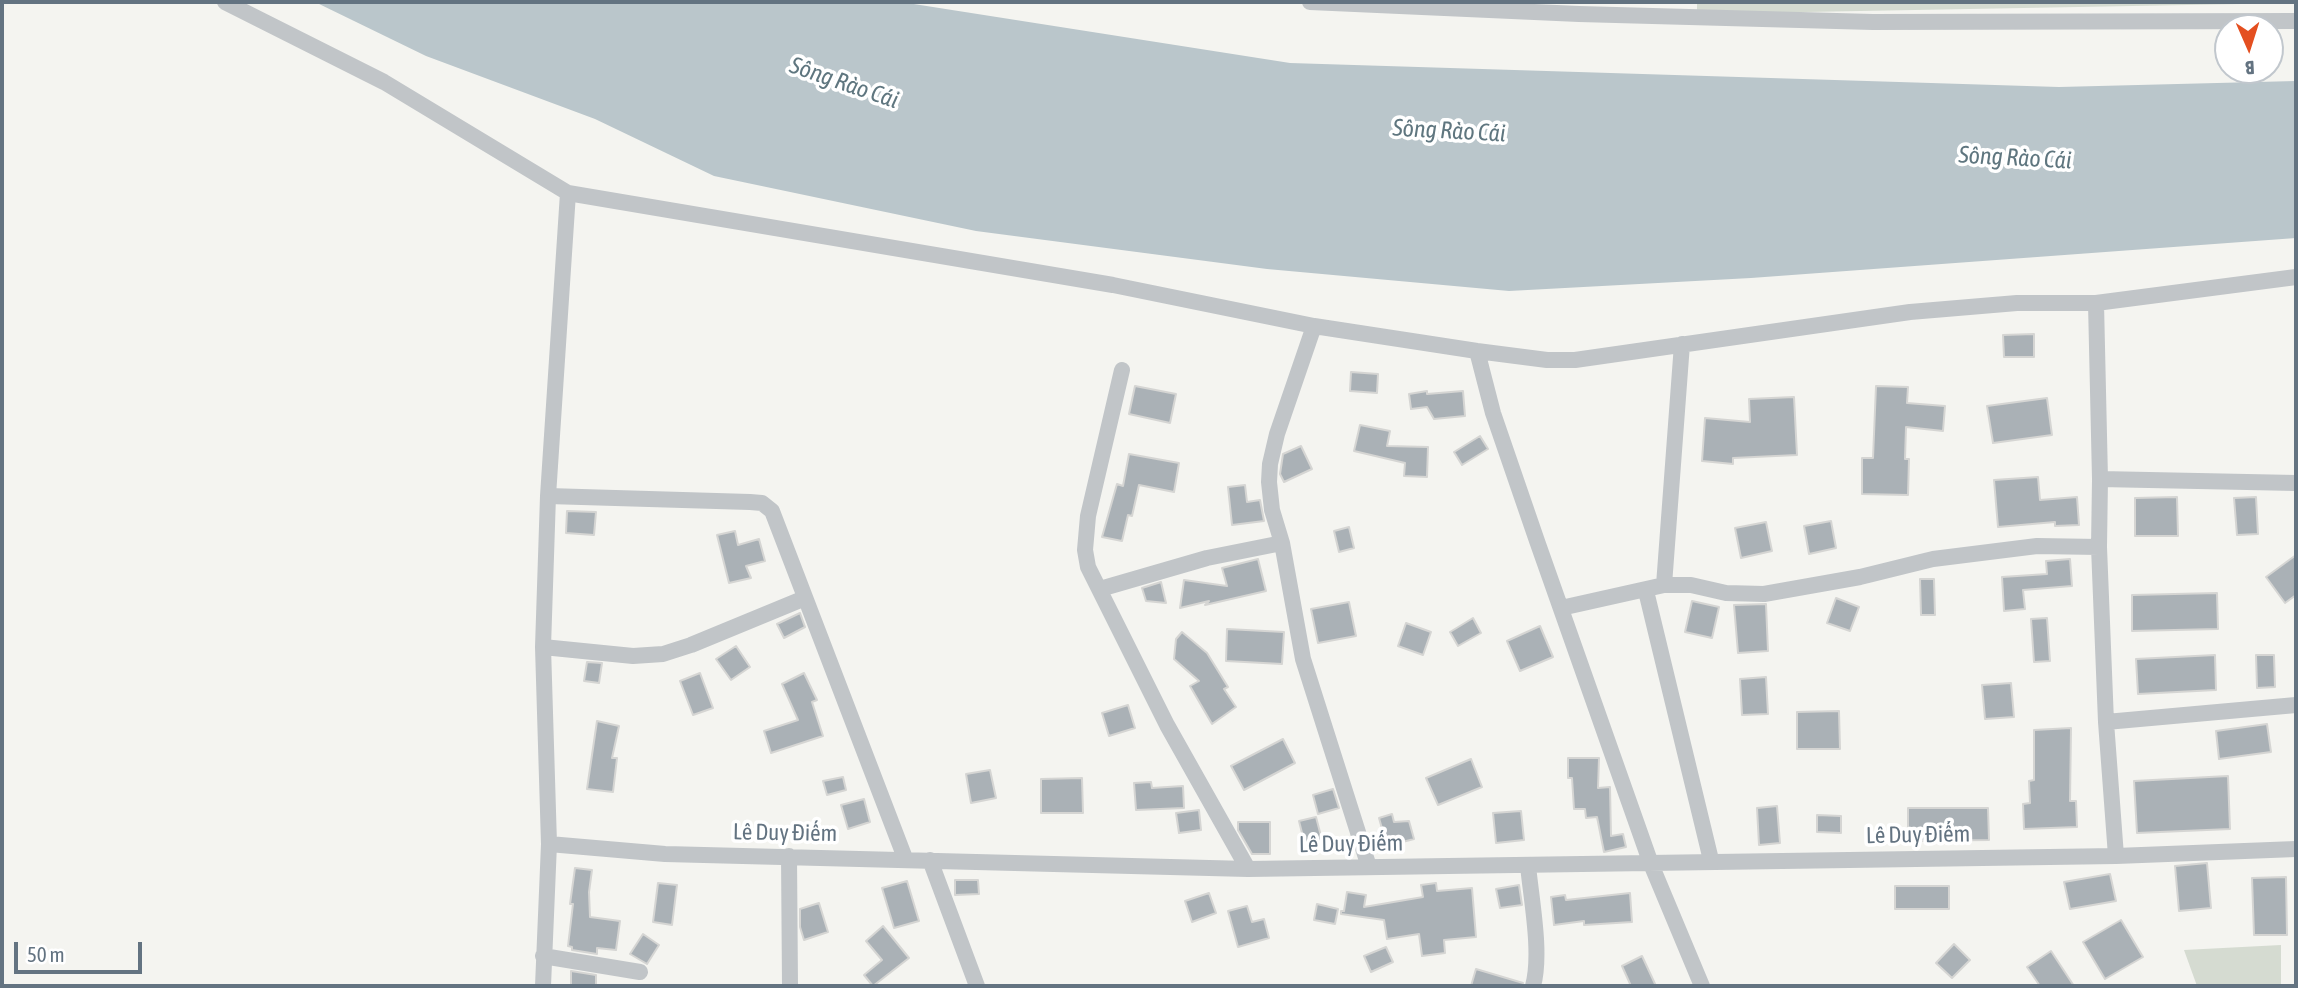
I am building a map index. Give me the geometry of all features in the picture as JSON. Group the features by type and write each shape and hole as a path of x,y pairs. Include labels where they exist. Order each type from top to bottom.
{"street":[{"path":"225,2 384,82 568,193 1113,285 1314,326 1477,351 1547,360 1575,359 1910,312 2017,303 2096,303 2296,277"},
{"path":"1310,2 1579,14 1873,22 2296,21"},
{"path":"543,986 549,844 543,647 548,496 568,193"},
{"path":"2096,303 2101,479 2099,547 2106,722 2116,856"},
{"path":"1314,326 1277,434 1270,464 1272,509 1282,543 1303,659 1369,867"},
{"path":"1664,586 1682,344"},
{"path":"1477,351 1493,413 1651,864 1702,986"},
{"path":"1122,370 1086,531 1088,567 1167,725 1248,869"},
{"path":"2101,479 2296,483"},
{"path":"548,496 762,503 772,511 905,858"},
{"path":"1100,589 1207,558 1282,543"},
{"path":"1561,608 1664,586 1691,585 1726,593 1764,594 1860,577 1933,559 2037,546 2099,547"},
{"path":"1646,591 1711,860"},
{"path":"543,647 633,656 663,653 691,645 805,598"},
{"path":"2106,722 2296,705"},
{"name":"Lê Duy Điếm","path":"549,844 665,854 905,858 1248,869 2116,856 2296,849"},
{"path":"789,856 790,986"},
{"path":"930,860 976,986"},
{"path":"1528,864 1535,947 1534,986"},
{"path":"543,956 640,972"}],"shaded area":[{"path":"1697,2 2296,2 2296,3 1697,14"},
{"path":"2281,945 2281,986 2197,986 2184,950"}],"water":[{"name":"Sông Rào Cái","path":"315,2 901,2 1290,63 2059,87 2284,84 2284,81 2296,81 2296,238 1751,278 1509,291 1267,269 976,231 714,176 595,119 426,56"}],"building":[{"path":"2034,334 2034,357 2004,357 2003,335"},
{"path":"1351,372 1378,374 1377,393 1350,391"},
{"path":"1135,386 1176,394 1170,423 1129,414"},
{"path":"1876,386 1908,387 1907,403 1945,406 1943,431 1906,427 1908,495 1862,494 1862,458 1873,458"},
{"path":"1427,391 1427,394 1463,391 1465,416 1434,419 1427,407 1411,409 1409,394"},
{"path":"1794,397 1797,455 1733,458 1733,464 1702,461 1705,418 1750,422 1749,399"},
{"path":"2047,398 2052,435 1993,443 1987,406"},
{"path":"1360,425 1390,431 1387,446 1428,447 1427,477 1404,476 1405,463 1354,451"},
{"path":"1480,436 1488,449 1462,465 1454,452"},
{"path":"1301,446 1312,469 1284,482 1280,474 1283,454"},
{"path":"1129,454 1179,463 1174,492 1139,485 1132,516 1128,515 1122,541 1102,537 1117,484 1123,486"},
{"path":"2038,477 2040,500 2077,497 2079,525 2055,526 2055,522 1998,527 1994,480"},
{"path":"1245,485 1247,502 1260,500 1264,521 1232,525 1228,487"},
{"path":"2177,497 2178,536 2135,536 2135,498"},
{"path":"2256,497 2258,534 2237,535 2234,498"},
{"path":"567,511 596,512 594,535 566,533"},
{"path":"1831,521 1836,548 1809,554 1804,526"},
{"path":"1766,522 1772,551 1741,558 1735,528"},
{"path":"1349,527 1354,548 1339,552 1334,531"},
{"path":"735,531 738,545 759,539 765,561 746,566 751,578 729,583 717,535"},
{"path":"2296,555 2296,595 2285,603 2266,577"},
{"path":"1258,559 1266,591 1180,608 1184,580 1227,586 1222,568"},
{"path":"2070,559 2072,586 2023,590 2025,609 2004,611 2002,577 2047,574 2046,561"},
{"path":"1920,579 1934,579 1935,615 1921,615"},
{"path":"1161,582 1166,603 1146,601 1142,588"},
{"path":"2217,593 2218,629 2132,631 2132,595"},
{"path":"1836,598 1859,607 1850,631 1827,623"},
{"path":"1692,601 1719,607 1712,638 1685,632"},
{"path":"1349,602 1356,636 1318,643 1311,609"},
{"path":"1766,604 1768,651 1738,653 1734,605"},
{"path":"800,613 805,627 784,638 777,624"},
{"path":"1473,618 1481,633 1458,646 1450,632"},
{"path":"2047,618 2050,661 2034,662 2031,619"},
{"path":"1406,623 1431,632 1423,655 1398,646"},
{"path":"1540,626 1553,657 1520,671 1507,641"},
{"path":"1227,629 1284,632 1282,664 1226,661"},
{"path":"1182,632 1207,653 1228,687 1224,689 1236,707 1212,724 1190,686 1199,681 1174,659 1176,639"},
{"path":"736,646 750,667 731,680 716,659"},
{"path":"2215,655 2216,690 2138,694 2136,659"},
{"path":"2256,655 2274,655 2275,687 2257,688"},
{"path":"587,662 602,663 599,683 584,681"},
{"path":"700,673 713,708 693,715 680,681"},
{"path":"804,673 817,700 812,702 823,736 771,753 764,731 798,720 782,684"},
{"path":"1766,677 1768,714 1742,715 1740,679"},
{"path":"2011,683 2014,717 1985,719 1982,685"},
{"path":"1128,705 1135,728 1109,736 1102,713"},
{"path":"1839,711 1840,749 1797,749 1797,712"},
{"path":"597,721 619,726 612,758 617,758 613,792 587,789"},
{"path":"2267,724 2271,752 2219,759 2216,731"},
{"path":"2071,728 2070,801 2076,801 2077,827 2024,829 2023,804 2030,803 2029,781 2034,780 2034,730"},
{"path":"1283,739 1295,763 1244,790 1231,766"},
{"path":"1568,758 1599,758 1598,788 1610,787 1611,836 1623,834 1626,847 1604,852 1597,817 1586,818 1585,809 1574,809 1572,778 1568,778"},
{"path":"1471,759 1482,787 1438,805 1426,778"},
{"path":"990,770 996,798 971,803 966,774"},
{"path":"2228,776 2230,829 2137,833 2134,781"},
{"path":"843,777 846,790 827,795 823,781"},
{"path":"1082,778 1083,813 1041,813 1041,779"},
{"path":"1151,782 1152,788 1183,786 1184,808 1136,810 1134,783"},
{"path":"1333,789 1339,808 1318,814 1313,795"},
{"path":"864,799 870,822 848,829 841,805"},
{"path":"1777,806 1780,843 1759,845 1757,808"},
{"path":"1908,808 1988,808 1989,840 1908,841"},
{"path":"1199,810 1201,830 1179,833 1176,813"},
{"path":"1521,811 1524,840 1496,843 1493,813"},
{"path":"1392,814 1394,822 1409,821 1414,839 1387,846 1379,818"},
{"path":"1817,815 1841,816 1841,833 1817,832"},
{"path":"1316,817 1322,840 1305,845 1299,821"},
{"path":"1238,822 1270,822 1270,854 1252,854 1238,830"},
{"path":"2207,863 2211,908 2179,911 2175,866"},
{"path":"575,868 592,870 590,917 620,921 616,950 597,948 597,954 572,950 572,947 568,946"},
{"path":"2110,874 2116,901 2070,909 2064,882"},
{"path":"2286,877 2287,935 2254,935 2252,878"},
{"path":"955,880 978,880 979,894 955,895"},
{"path":"907,881 919,921 894,928 882,888"},
{"path":"658,883 677,885 672,925 653,922"},
{"path":"1436,883 1437,891 1472,888 1476,937 1444,940 1445,953 1422,956 1419,934 1387,939 1384,920 1341,914 1341,911 1344,911 1347,892 1366,895 1364,907 1423,897 1421,885"},
{"path":"1519,885 1522,905 1500,908 1496,889"},
{"path":"1895,886 1949,886 1949,909 1895,909"},
{"path":"1209,893 1216,913 1192,922 1185,901"},
{"path":"1630,893 1632,922 1584,925 1584,921 1554,925 1551,897 1565,895 1566,900"},
{"path":"819,903 828,932 804,940 800,927 800,909"},
{"path":"1317,904 1338,909 1335,924 1314,920"},
{"path":"1247,906 1252,922 1264,919 1269,938 1238,947 1228,911"},
{"path":"2121,920 2143,957 2105,979 2083,942"},
{"path":"883,926 909,958 873,986 864,975 882,960 866,941"},
{"path":"643,934 659,945 647,964 630,954"},
{"path":"1954,944 1970,960 1952,978 1936,963"},
{"path":"1386,947 1393,962 1371,972 1364,956"},
{"path":"2051,951 2074,986 2040,986 2027,967"},
{"path":"1642,956 1656,986 1631,986 1622,966"},
{"path":"1476,969 1523,983 1522,986 1471,986"},
{"path":"571,971 596,975 596,986 571,986"}]}
